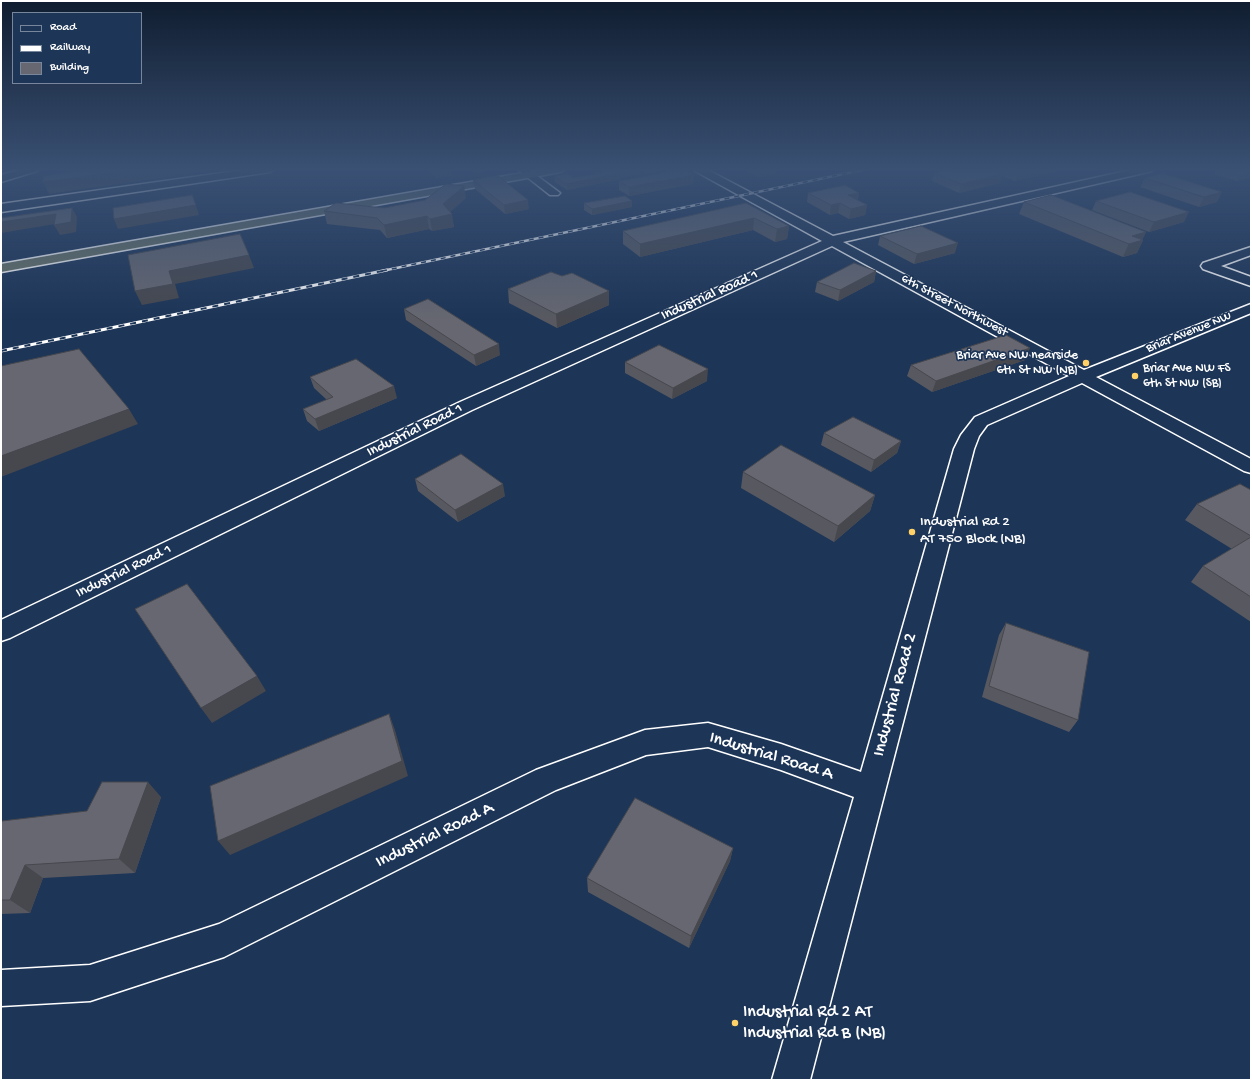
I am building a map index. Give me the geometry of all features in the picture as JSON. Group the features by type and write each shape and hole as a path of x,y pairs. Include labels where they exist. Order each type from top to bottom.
{"highway":[{"path":"1,260 237,219"},
{"path":"1,268 260,219"}],"street":[{"name":"6th Street Northwest","path":"795,219 1251,467"},
{"name":"Industrial Road 1","path":"1,631 466,406 834,240 925,219"},
{"path":"1251,251 1208,266 1251,282"},
{"name":"Briar Avenue NW","path":"1083,376 1251,308"},
{"name":"Industrial Road 2","path":"791,1080 964,449 981,421 1018,406 1083,376"},
{"name":"Industrial Road A","path":"1,988 90,983 224,940 546,780 644,743 708,736 781,757 870,789"}],"building":[{"path":"1,219 19,219 1,222"},
{"path":"55,219 71,219 71,222 54,225"},
{"path":"378,219 411,219 384,225"},
{"path":"674,219 748,219 640,244 623,231"},
{"path":"757,219 777,219 789,226 777,229"},
{"path":"1068,219 1114,219 1146,232 1132,236 1143,240 1129,244"},
{"path":"1147,219 1163,219 1154,222"},
{"path":"921,226 958,243 917,254 880,236"},
{"path":"240,234 249,255 169,271 173,284 135,291 128,255"},
{"path":"854,263 876,271 840,290 817,282"},
{"path":"551,272 562,276 572,273 609,291 556,314 508,289"},
{"path":"428,299 499,344 474,355 404,309"},
{"path":"1006,335 1030,348 936,381 911,365"},
{"path":"659,345 708,369 673,388 625,362"},
{"path":"79,349 129,409 1,456 1,366"},
{"path":"356,359 394,386 315,419 303,409 333,397 310,377"},
{"path":"853,417 901,441 874,460 824,433"},
{"path":"781,445 875,495 838,526 743,472"},
{"path":"461,454 503,484 455,510 415,479"},
{"path":"1240,484 1251,490 1251,536 1197,504"},
{"path":"1251,537 1251,597 1203,566"},
{"path":"187,584 257,676 201,708 135,609"},
{"path":"1006,623 1089,652 1078,720 989,686"},
{"path":"389,714 402,761 218,841 210,786"},
{"path":"102,782 148,782 119,859 25,865 10,900 1,900 2,821 87,811"},
{"path":"635,798 733,848 691,936 587,878"}],"railway":[{"path":"382,271 627,219"},
{"path":"1,351 387,270"}],"place":[{"name":"Briar Ave NW nearside 6th St NW (NB)","path":"1086,363"},
{"name":"Briar Ave NW FS 6th St NW (SB)","path":"1135,376"},
{"name":"Industrial Rd 2 AT 750 Block (NB)","path":"912,532"},
{"name":"Industrial Rd 2 AT Industrial Rd B (NB)","path":"735,1023"}]}
